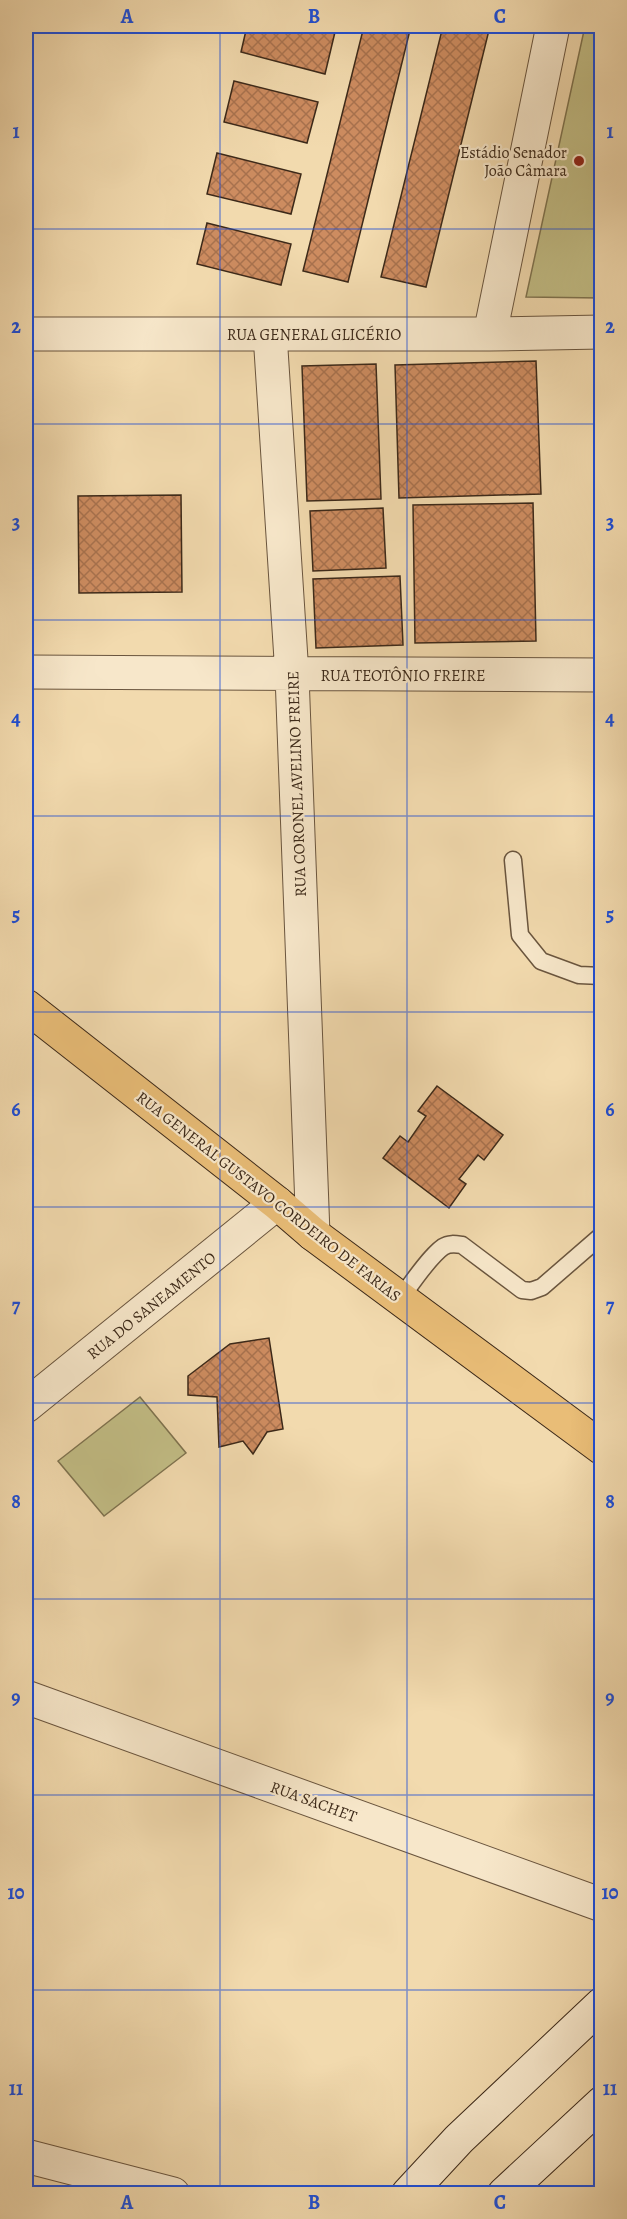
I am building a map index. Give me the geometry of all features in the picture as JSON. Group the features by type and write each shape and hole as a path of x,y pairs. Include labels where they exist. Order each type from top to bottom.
{"main road":[{"name":"RUA GENERAL GUSTAVO CORDEIRO DE FARIAS","path":"26,1006 277,1203 313,1234 602,1448"}],"street":[{"path":"490,334 553,26"},
{"name":"RUA GENERAL GLICÉRIO","path":"26,334 602,332"},
{"name":"RUA CORONEL AVELINO FREIRE","path":"270,334 291,675 313,1234"},
{"name":"RUA TEOTÔNIO FREIRE","path":"26,672 602,675"},
{"name":"RUA DO SANEAMENTO","path":"26,1406 277,1203"},
{"name":"RUA SACHET","path":"26,1697 602,1905"},
{"path":"408,2193 459,2139 602,2004"},
{"path":"504,2193 602,2103"},
{"path":"26,2156 173,2193"}],"lane":[{"path":"513,860 520,935 541,961 579,975 602,976"},
{"path":"401,1298 443,1247 451,1244 462,1245 522,1290 531,1291 542,1287 602,1235"}],"shaded area":[{"name":"Estádio Senador João Câmara","path":"585,26 601,26 601,298 526,297"},
{"path":"140,1397 186,1453 104,1516 58,1461"}],"building":[{"path":"247,26 308,26 335,32 325,74 241,52"},
{"path":"364,26 411,26 348,282 303,271"},
{"path":"443,26 490,26 426,287 381,277"},
{"path":"234,81 318,102 307,143 224,122"},
{"path":"217,153 301,174 291,214 207,194"},
{"path":"207,223 291,244 281,285 197,264"},
{"path":"536,361 541,494 399,498 395,365"},
{"path":"376,364 381,499 307,501 302,366"},
{"path":"181,495 182,592 79,593 78,496"},
{"path":"533,503 536,641 415,643 413,505"},
{"path":"383,508 386,568 313,571 310,511"},
{"path":"400,576 403,645 316,648 313,579"},
{"path":"594,833 602,833 602,951 595,951"},
{"path":"437,1086 503,1135 484,1160 478,1155 459,1179 466,1184 449,1208 383,1158 400,1136 408,1142 426,1116 418,1111"},
{"path":"269,1338 283,1429 267,1432 253,1454 243,1441 219,1447 217,1397 188,1395 188,1376 230,1344"}],"place":[{"name":"Estádio Senador João Câmara","path":"579,161"}]}
